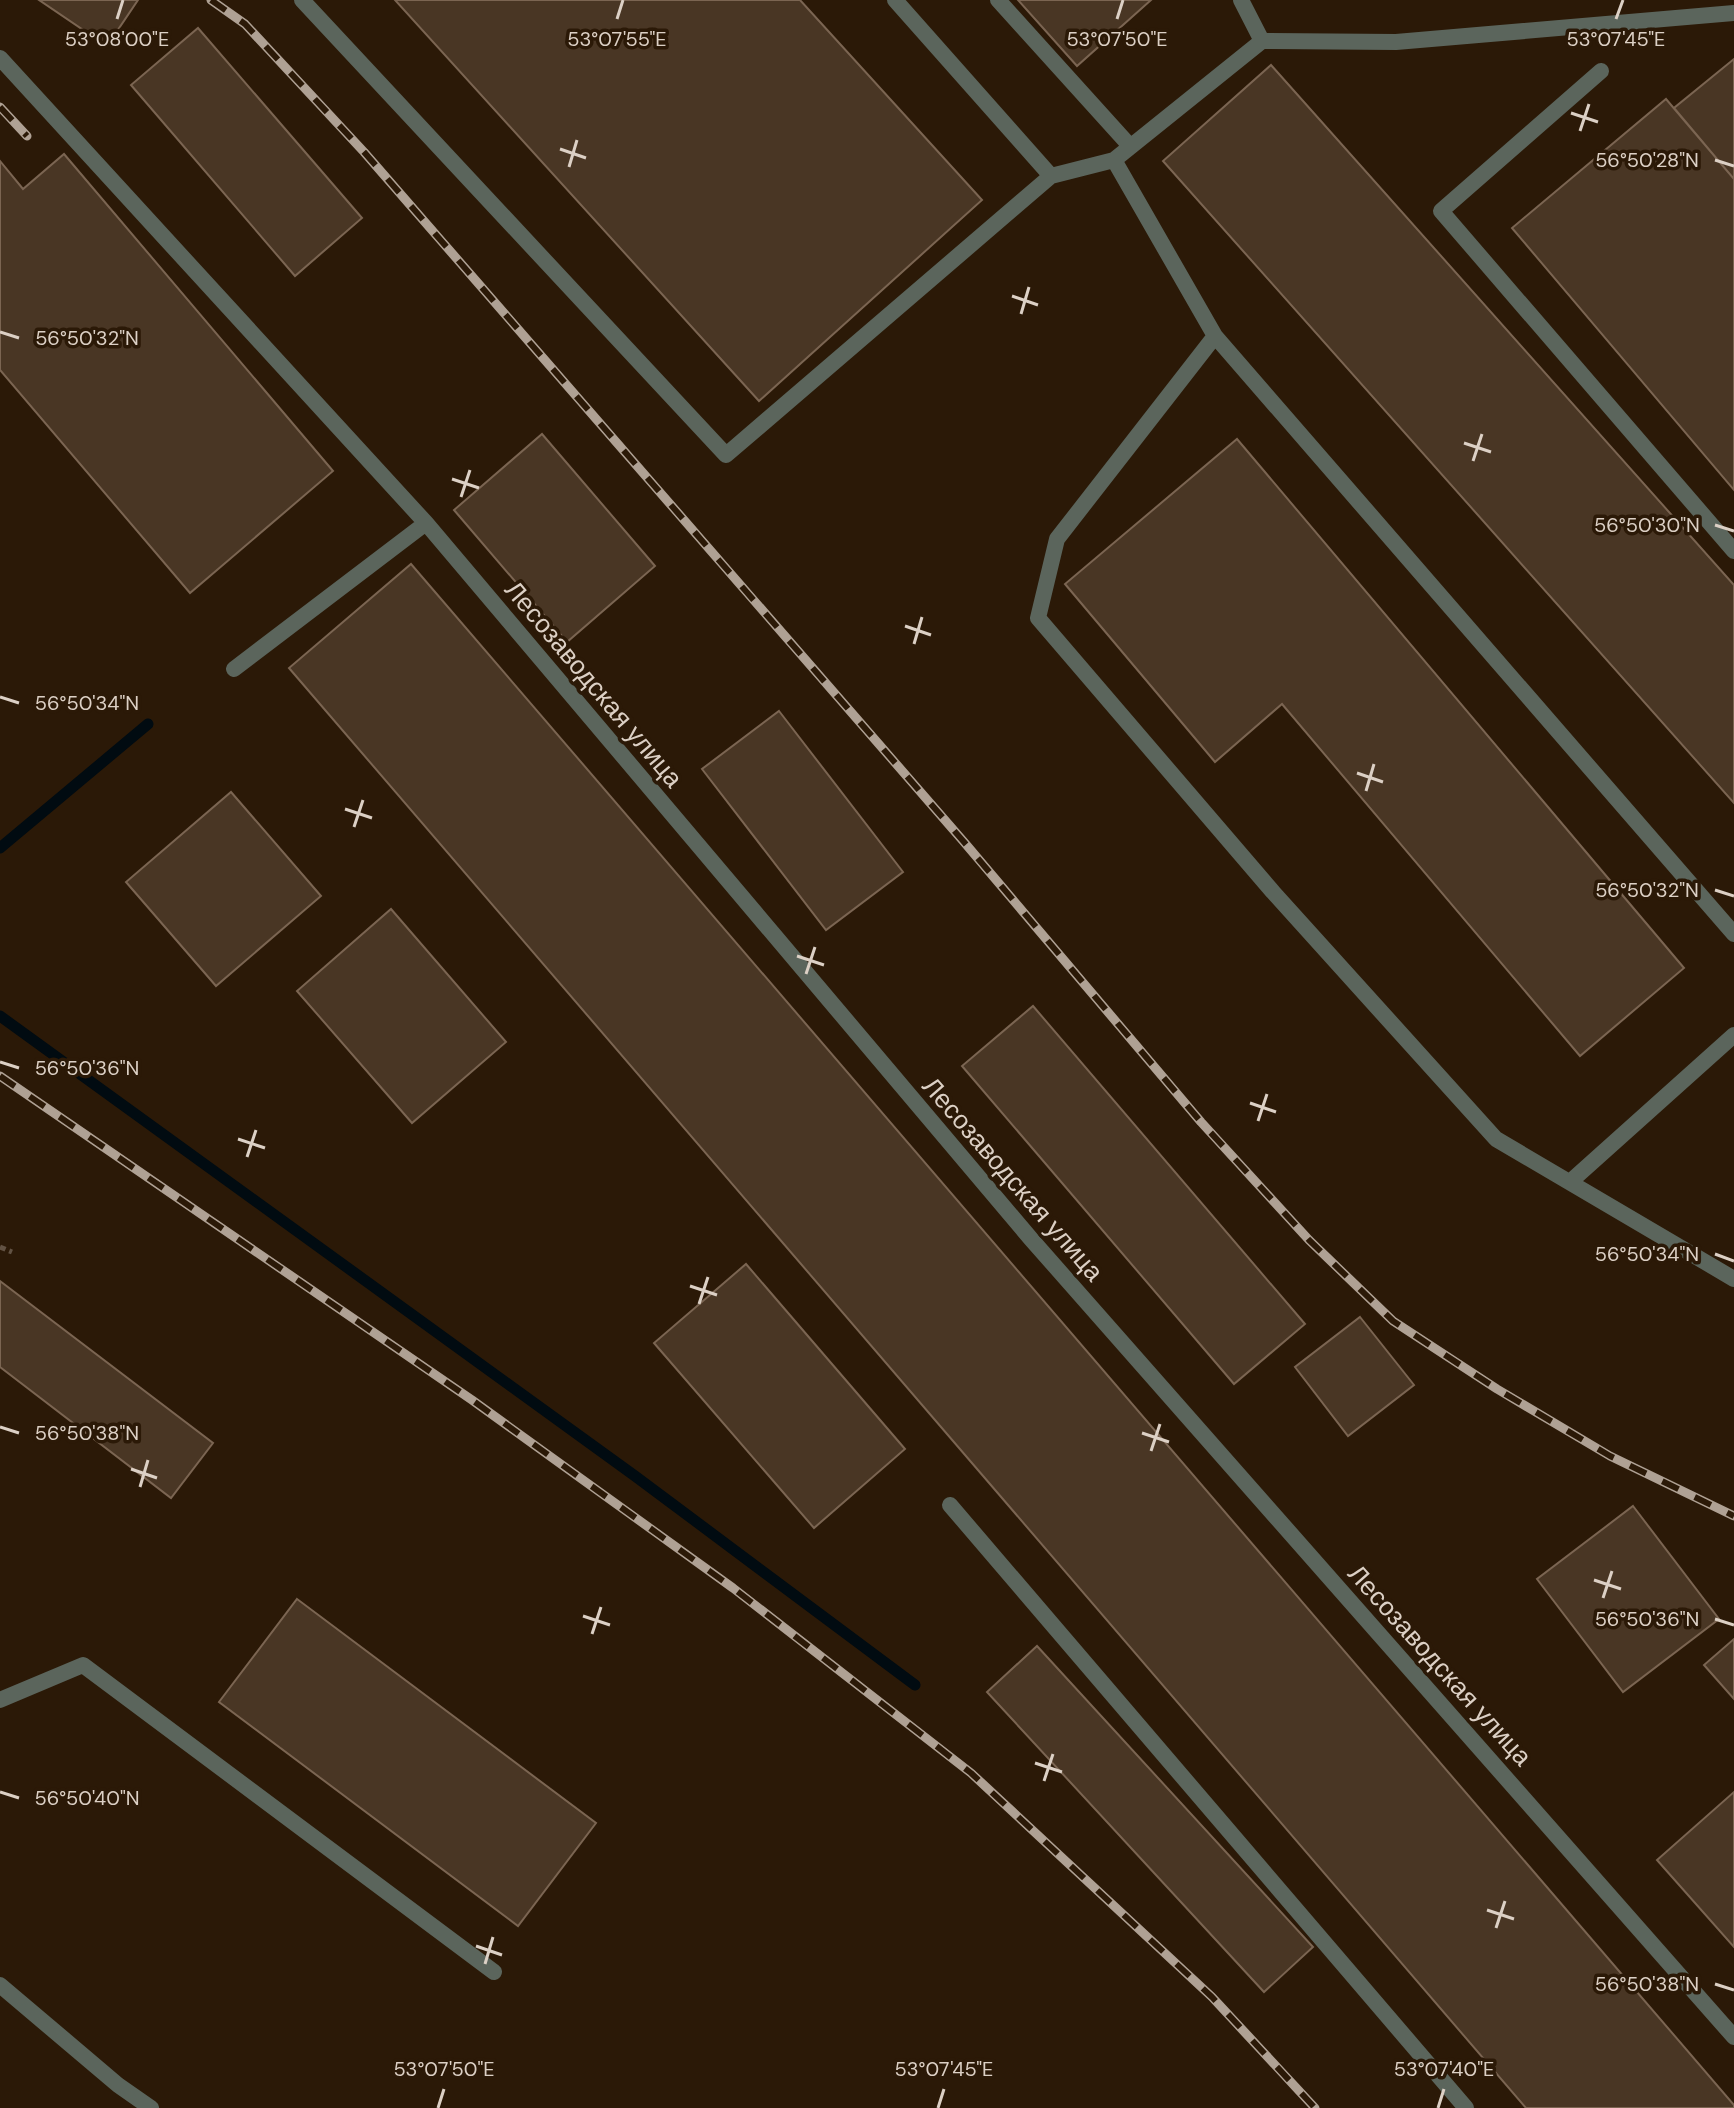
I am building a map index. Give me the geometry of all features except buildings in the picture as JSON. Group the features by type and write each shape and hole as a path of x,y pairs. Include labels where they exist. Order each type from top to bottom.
{"lane":[{"path":"302,0 726,455 1051,176 1114,160 1262,41 1396,42 1733,10"},
{"path":"895,0 1051,176"},
{"path":"998,0 1130,146"},
{"path":"1241,0 1262,41"},
{"name":"Лесозаводская улица","path":"0,58 426,523 1031,1239 1734,2037"},
{"path":"1601,71 1441,211 1734,551"},
{"path":"1114,160 1215,336 1734,934"},
{"path":"1215,336 1057,539 1038,618 1273,892 1496,1139 1734,1279"},
{"path":"234,669 426,523"},
{"path":"1570,1182 1734,1035"},
{"path":"950,1505 1466,2108"},
{"path":"0,1700 83,1665 494,1972"},
{"path":"0,1985 118,2085 151,2108"}],"path":[{"path":"0,1247 12,1252"}],"waterway":[{"path":"0,848 148,724"},
{"path":"0,1016 635,1476 915,1685"}],"railway":[{"path":"211,0 245,24 364,152 964,842 1201,1122 1309,1240 1393,1321 1497,1389 1610,1456 1734,1516"},
{"path":"0,107 27,136"},
{"path":"0,1076 472,1400 733,1588 971,1773 1212,1997 1315,2108"}]}
